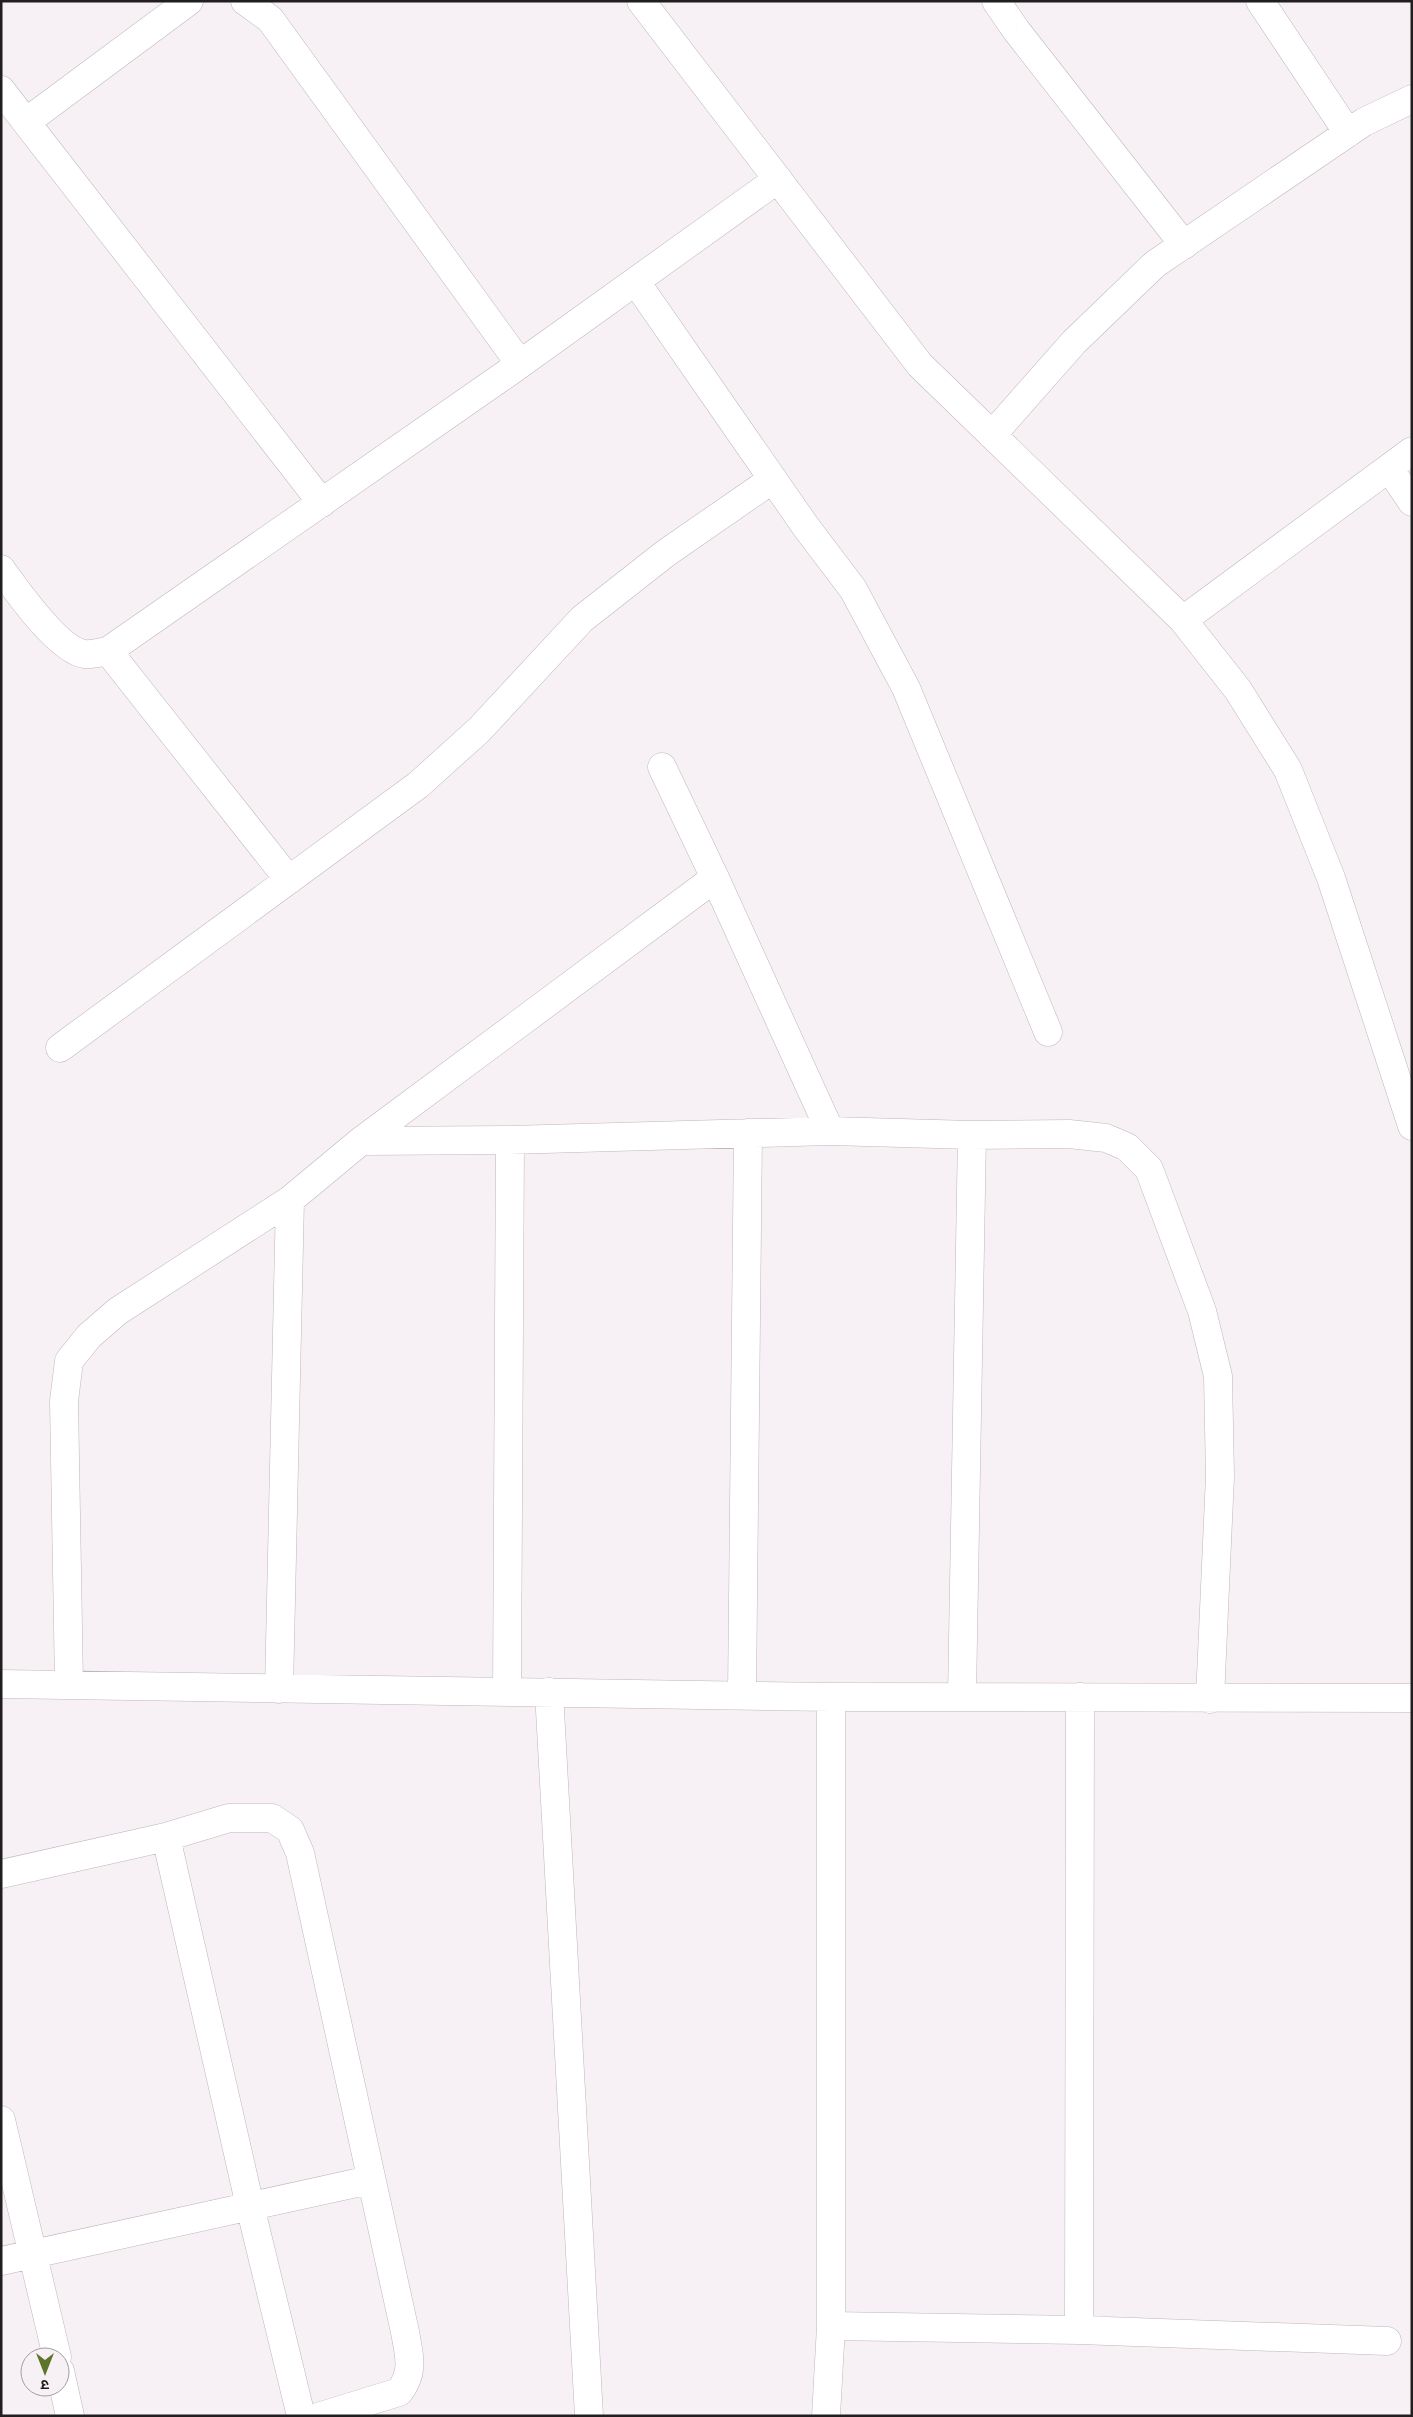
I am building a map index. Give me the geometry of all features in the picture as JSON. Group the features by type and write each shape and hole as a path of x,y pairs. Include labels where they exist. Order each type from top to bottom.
{"street":[{"path":"26,122 189,1"},
{"path":"245,1 270,19 520,364"},
{"path":"641,1 920,365 1183,620 1238,690 1288,770 1331,878 1412,1126"},
{"path":"996,1 1016,30 1184,245"},
{"path":"1260,1 1348,133"},
{"path":"1,90 322,504"},
{"path":"992,435 1074,342 1155,264 1348,133 1412,99"},
{"path":"1,569 27,604 63,643 84,654 108,651 322,504 778,179"},
{"path":"636,282 773,480 853,589 906,688 1048,1032"},
{"path":"1183,620 1412,451"},
{"path":"1389,468 1412,502"},
{"path":"60,1048 425,778 479,730 582,619 666,553 773,480"},
{"path":"108,651 289,880"},
{"path":"662,767 715,878 830,1131"},
{"path":"69,1684 64,1401 69,1361 89,1336 118,1311 290,1200 361,1141 715,878"},
{"path":"361,1141 510,1140 830,1131 972,1135 1069,1134 1106,1138 1128,1147 1149,1169 1202,1310 1218,1376 1220,1476 1210,1699"},
{"path":"742,1694 748,1133"},
{"path":"962,1696 972,1135"},
{"path":"507,1691 510,1140"},
{"path":"279,1689 290,1200"},
{"path":"1,1684 742,1694 831,1697 1412,1698"},
{"path":"548,1692 589,2416"},
{"path":"826,2416 831,2326 831,1697"},
{"path":"1079,2330 1080,1698"},
{"path":"1,1874 166,1837 229,1818 272,1818 290,1830 300,1853 370,2180 405,2332 410,2374 407,2382 399,2392 321,2416"},
{"path":"166,1837 250,2206 301,2416"},
{"path":"1,2120 55,2347"},
{"path":"1,2261 370,2180"},
{"path":"831,2326 1079,2330 1387,2341"},
{"path":"66,2397 70,2416"}]}
